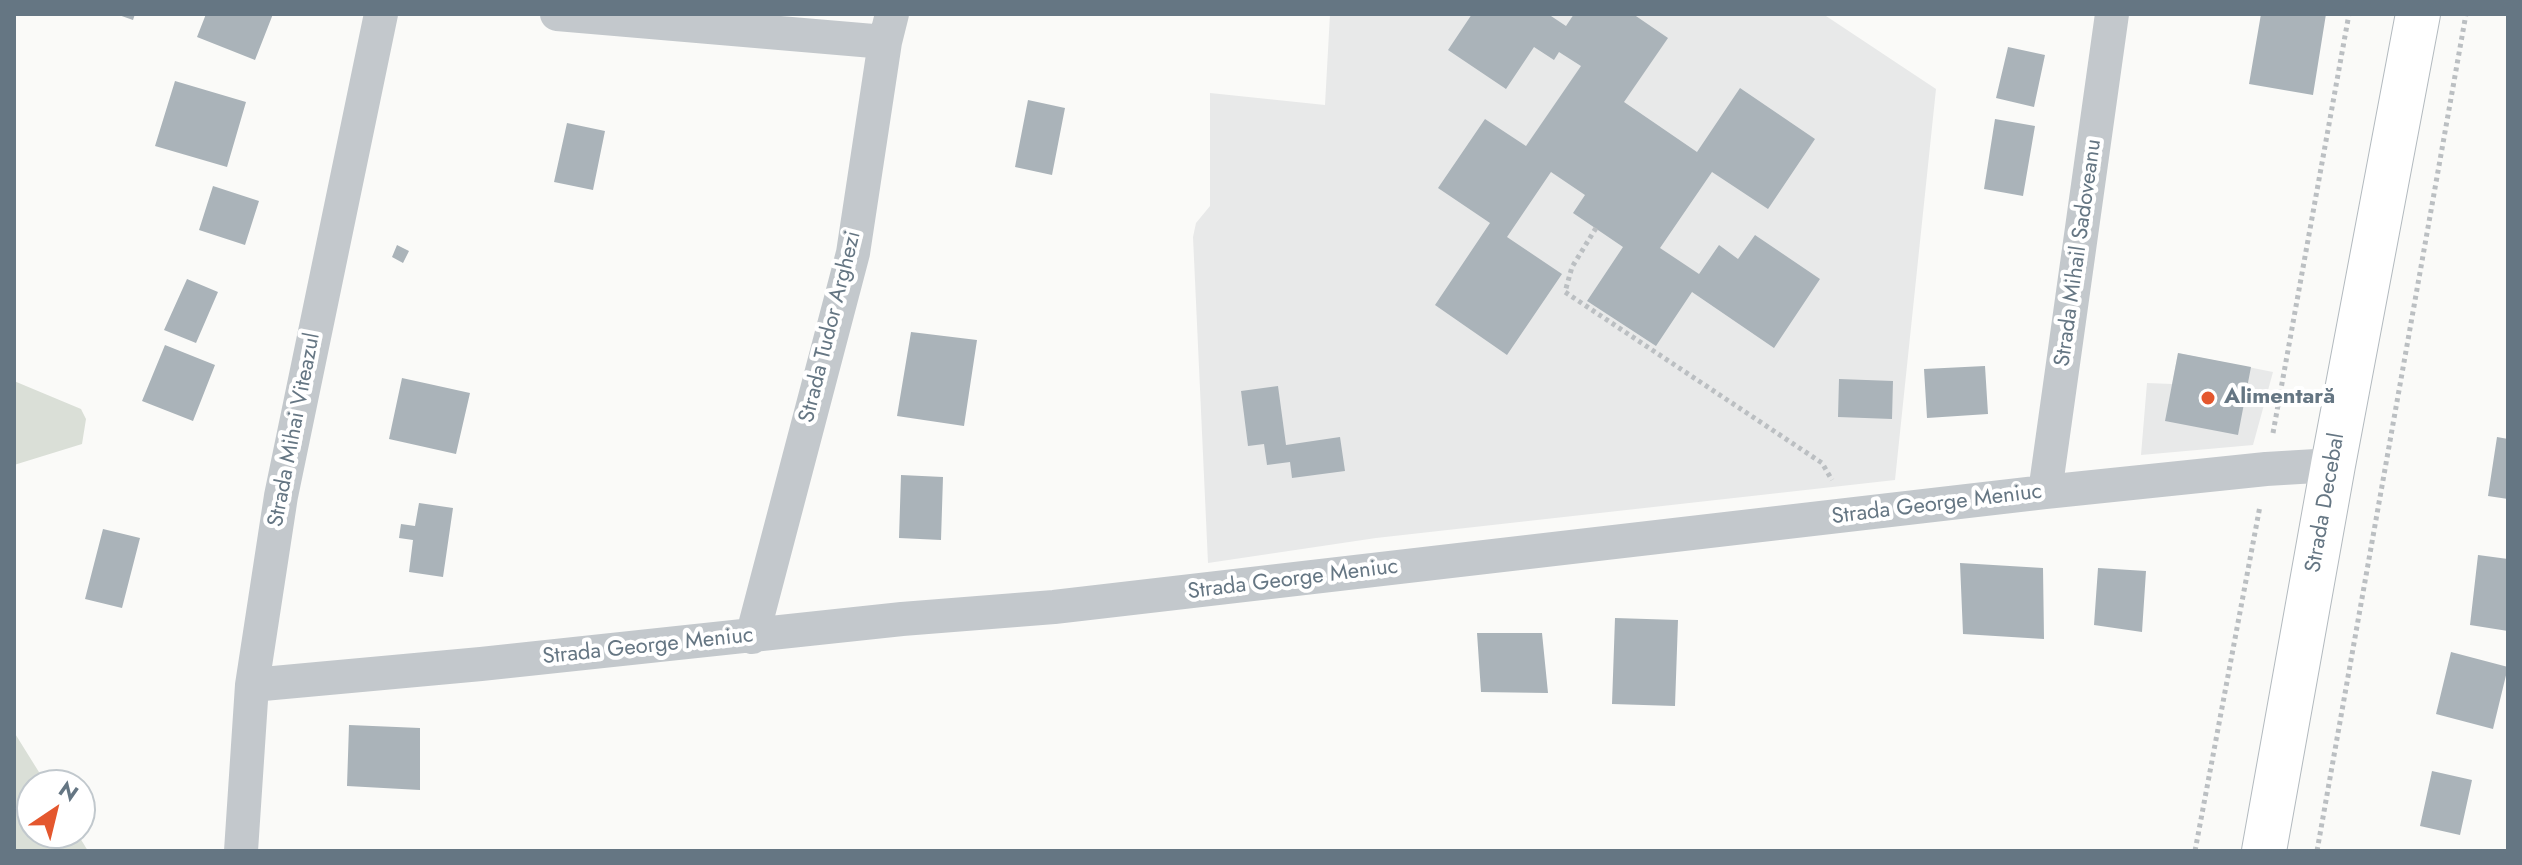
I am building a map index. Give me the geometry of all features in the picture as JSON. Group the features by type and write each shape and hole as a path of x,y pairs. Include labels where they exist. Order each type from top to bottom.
{"main road":[{"name":"Strada Decebal","path":"2264,851 2418,14"}],"street":[{"name":"Strada Mihai Viteazul","path":"241,851 252,685 281,496 381,14"},
{"path":"557,14 889,28"},
{"name":"Strada Mihail Sadoveanu","path":"2045,492 2112,14"},
{"name":"Strada Tudor Arghezi","path":"752,637 853,253 889,28"},
{"name":"Strada George Meniuc","path":"252,685 752,637 902,619 1054,607 2045,492 2333,465"}],"path":[{"path":"2317,851 2466,14"},
{"path":"1596,228 1572,267 1565,292 1822,463 1835,487 1839,516"}],"shaded area":[{"path":"1330,14 1823,14 1936,89 1895,480 1376,538 1208,563 1193,237 1196,223 1210,206 1210,93 1325,105"},
{"path":"2178,353 2273,372 2253,445 2141,455 2147,383 2172,384"},
{"path":"14,381 81,409 86,419 82,444 14,465"},
{"path":"14,732 37,769 16,769 16,849 88,851 14,851"}],"building":[{"path":"116,14 135,14 133,20"},
{"path":"206,14 273,14 255,60 197,37"},
{"path":"1472,14 1548,14 1566,26 1574,14 1633,14 1668,38 1624,102 1697,152 1740,88 1815,139 1768,209 1712,172 1660,248 1699,274 1719,245 1738,259 1755,235 1820,279 1774,348 1692,292 1656,346 1587,301 1623,247 1573,213 1585,195 1551,172 1507,237 1562,274 1507,355 1435,305 1490,223 1438,188 1485,119 1526,146 1581,66 1559,52 1554,60 1534,47 1506,89 1448,50"},
{"path":"2261,14 2326,14 2313,95 2249,84"},
{"path":"2008,47 2045,55 2034,107 1996,98"},
{"path":"175,81 246,102 227,167 155,146"},
{"path":"1028,100 1065,108 1052,175 1015,167"},
{"path":"1995,119 2035,126 2023,196 1984,189"},
{"path":"567,123 605,131 593,190 554,182"},
{"path":"213,186 259,201 245,245 199,230"},
{"path":"397,245 409,251 403,263 392,257"},
{"path":"187,279 218,292 196,343 164,330"},
{"path":"911,332 977,340 964,426 897,416"},
{"path":"165,345 215,365 193,421 142,401"},
{"path":"2178,353 2251,367 2238,435 2165,421"},
{"path":"1985,366 1988,414 1927,418 1924,369"},
{"path":"402,378 470,393 456,454 389,439"},
{"path":"1839,379 1893,381 1892,419 1838,417"},
{"path":"1278,386 1286,445 1340,437 1345,471 1292,478 1290,462 1267,465 1264,444 1248,446 1241,391"},
{"path":"2497,437 2508,439 2508,499 2488,496"},
{"path":"901,475 943,477 941,540 899,538"},
{"path":"419,503 453,508 443,577 409,572 413,540 399,538 401,524 415,526"},
{"path":"103,529 140,538 122,608 85,599"},
{"path":"2478,555 2508,559 2508,631 2470,625"},
{"path":"1960,563 2043,568 2044,639 1963,634"},
{"path":"2098,568 2146,571 2142,632 2094,625"},
{"path":"1615,618 1678,620 1675,706 1612,704"},
{"path":"1477,633 1542,633 1548,693 1481,692"},
{"path":"2451,652 2508,667 2493,729 2436,714"},
{"path":"349,725 420,728 420,790 347,786"},
{"path":"2432,771 2472,780 2460,835 2420,826"}],"place":[{"name":"Alimentară","path":"2208,398"}]}
